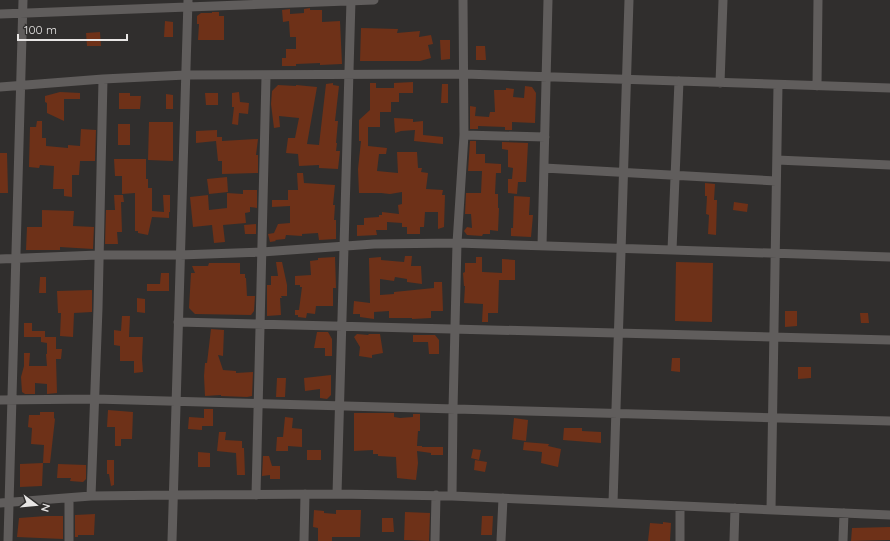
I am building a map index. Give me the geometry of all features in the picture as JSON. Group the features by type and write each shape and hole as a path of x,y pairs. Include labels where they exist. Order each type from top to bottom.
{"street":[{"path":"8,541 5,503 12,400 23,0"},
{"path":"337,494 351,0"},
{"path":"0,14 188,3 374,0"},
{"path":"452,496 452,409 457,243 464,135 463,0"},
{"path":"542,246 548,0"},
{"path":"613,503 629,0"},
{"path":"720,83 723,0"},
{"path":"817,86 818,0"},
{"path":"172,541 188,3"},
{"path":"0,87 103,79 186,75 266,76 464,74 890,88"},
{"path":"256,495 266,76"},
{"path":"91,496 103,79"},
{"path":"672,250 679,81"},
{"path":"771,510 778,85"},
{"path":"464,135 545,137"},
{"path":"777,160 890,165"},
{"path":"544,168 776,181"},
{"path":"0,260 98,255 180,255 262,252 374,244 457,243 890,257"},
{"path":"178,322 890,340"},
{"path":"0,400 94,400 890,420"},
{"path":"5,503 91,496 305,494 436,495 890,515"},
{"path":"304,541 305,494"},
{"path":"435,541 436,495"},
{"path":"69,498 69,541"},
{"path":"501,541 503,498"},
{"path":"680,506 680,541"},
{"path":"734,541 735,508"},
{"path":"843,541 844,513"}],"building":[{"path":"310,8 310,10 322,10 322,22 340,21 342,64 320,65 320,63 282,66 282,58 286,58 286,49 296,49 296,37 290,37 289,21 283,22 282,10 290,9 290,14 304,13 304,9"},
{"path":"219,12 219,16 224,16 224,40 198,40 199,24 197,24 197,16 201,13"},
{"path":"165,21 173,22 173,37 164,37"},
{"path":"361,28 398,29 397,33 420,31 419,37 431,35 433,44 428,45 431,58 420,61 360,61"},
{"path":"100,32 101,46 87,46 86,33"},
{"path":"440,40 450,40 450,59 441,60"},
{"path":"476,46 485,46 486,60 476,60"},
{"path":"413,82 413,93 399,93 399,102 391,102 391,112 380,112 380,127 368,127 368,146 387,148 386,154 379,154 377,171 398,173 397,152 417,152 418,168 422,168 421,172 428,173 426,189 443,190 442,195 445,195 444,227 438,229 438,212 425,212 424,227 420,227 420,234 407,234 407,227 402,227 402,223 387,222 387,230 376,230 377,235 357,236 357,225 364,225 364,218 379,217 379,215 382,215 382,212 399,214 398,205 402,204 402,192 390,194 359,193 358,169 361,141 359,141 359,120 370,110 370,83 376,83 376,88 394,88 394,83"},
{"path":"333,83 333,85 339,86 335,121 338,121 336,151 340,151 338,169 319,168 319,165 299,166 298,154 286,153 288,138 295,138 299,118 279,116 280,127 274,128 271,104 272,91 278,85 317,87 307,144 319,145 326,84"},
{"path":"442,84 448,84 448,103 441,103"},
{"path":"525,86 532,87 536,93 535,123 512,122 512,130 505,130 505,127 478,126 478,129 470,129 470,106 476,107 475,116 489,117 490,112 495,112 494,90 506,90 506,88 514,89 513,97 524,98"},
{"path":"60,92 80,93 80,99 64,99 64,121 47,113 47,103 45,102 45,96"},
{"path":"239,92 240,102 249,103 248,114 239,113 238,125 232,124 234,107 232,107 232,93"},
{"path":"119,93 130,93 130,96 141,96 140,109 119,109"},
{"path":"205,93 218,93 218,105 206,105"},
{"path":"166,94 173,95 173,109 166,109"},
{"path":"394,118 413,119 413,122 423,121 423,135 443,137 443,144 414,141 415,130 395,133"},
{"path":"37,121 42,121 42,138 46,138 46,146 68,148 68,145 80,146 81,129 96,130 95,161 80,161 79,175 72,175 72,197 64,196 64,189 53,189 54,166 40,165 39,168 29,167 30,127 36,127"},
{"path":"149,122 173,122 173,161 148,160"},
{"path":"118,124 130,124 130,145 118,145"},
{"path":"217,130 217,137 222,137 222,141 258,139 256,155 258,155 258,173 222,174 222,161 218,161 216,141 196,143 196,131"},
{"path":"470,141 476,141 476,154 485,154 485,163 501,164 501,173 496,173 495,194 498,194 498,231 490,230 490,234 483,234 482,236 467,235 464,231 467,227 472,228 471,214 465,214 466,193 481,193 482,171 468,171"},
{"path":"502,142 528,143 526,182 518,182 517,194 508,193 508,179 512,179 513,168 508,167 508,150 502,149"},
{"path":"0,153 7,153 8,193 0,193"},
{"path":"114,159 146,159 146,179 148,179 148,188 152,188 152,211 164,212 163,195 170,195 169,218 152,217 148,235 135,231 135,193 122,194 122,176 115,176"},
{"path":"297,173 303,173 304,183 335,185 333,205 335,205 334,220 336,220 336,239 319,240 318,233 302,234 302,236 286,235 285,239 270,242 268,234 274,233 278,224 290,223 290,206 272,207 272,200 288,200 288,190 298,190"},
{"path":"227,177 228,192 209,194 207,179"},
{"path":"705,183 715,184 714,200 717,200 716,235 708,234 709,215 706,214 707,196 705,196"},
{"path":"243,190 257,190 257,208 250,207 250,212 245,213 246,223 223,225 225,242 214,243 212,225 193,227 190,197 208,195 209,210 227,208 227,193 243,194"},
{"path":"114,195 123,195 124,202 121,202 122,232 117,232 118,244 105,244 106,210 115,210"},
{"path":"514,196 530,197 529,215 533,215 531,237 511,236 511,228 513,228"},
{"path":"734,202 748,204 747,212 733,210"},
{"path":"42,210 74,211 73,226 94,227 93,249 60,247 60,250 26,250 27,227 42,227"},
{"path":"256,224 256,234 245,234 244,225"},
{"path":"405,256 412,256 411,266 421,266 422,284 407,282 407,279 395,277 394,281 380,279 380,295 434,288 434,282 442,282 443,311 431,311 431,318 412,319 389,318 389,311 374,312 374,319 360,317 360,314 353,314 354,301 370,303 369,258 381,257 381,260 404,262"},
{"path":"335,257 336,288 333,288 333,306 316,306 315,314 307,313 306,318 298,317 298,315 295,315 295,310 299,310 302,287 300,287 300,285 295,285 295,276 311,275 310,261 318,260 318,258"},
{"path":"476,257 482,257 482,272 502,273 502,259 515,260 515,280 499,280 498,313 488,313 488,322 482,322 483,304 464,303 465,286 463,273 465,272 465,263 476,263"},
{"path":"276,262 282,262 287,285 287,296 281,296 282,298 280,298 281,315 267,316 267,285 271,285 271,276 278,276"},
{"path":"676,262 713,263 712,322 675,321"},
{"path":"209,263 240,263 240,274 245,274 246,278 247,296 255,296 254,311 251,315 195,314 189,308 191,273 195,273 192,266 208,266"},
{"path":"161,273 169,273 169,291 147,291 147,284 160,284"},
{"path":"40,277 46,277 46,293 39,293"},
{"path":"92,290 92,312 74,313 73,337 60,336 61,313 58,313 57,291"},
{"path":"137,298 145,299 145,313 137,312"},
{"path":"785,311 797,311 797,326 785,327"},
{"path":"860,313 868,313 869,323 861,323"},
{"path":"122,316 130,316 129,337 143,337 143,372 134,373 134,361 120,361 120,346 114,345 114,330 121,331"},
{"path":"24,323 32,323 32,331 45,331 45,337 56,337 56,349 62,349 61,359 56,359 57,393 47,394 47,384 35,383 35,394 25,394 22,392 21,377 24,366 24,353 30,353 29,366 47,366 47,343 41,342 41,337 24,337"},
{"path":"211,329 224,330 223,356 218,355 223,370 236,371 236,373 253,372 252,396 205,396 205,363 207,363"},
{"path":"317,332 328,332 332,339 332,356 325,356 325,348 314,348"},
{"path":"357,334 380,334 383,353 372,355 372,358 359,356 360,347 354,337"},
{"path":"413,335 435,335 439,340 439,354 429,354 428,342 413,342"},
{"path":"672,358 680,358 680,372 671,371"},
{"path":"798,367 811,367 811,378 798,379"},
{"path":"331,375 331,395 327,399 320,398 320,389 305,391 304,378"},
{"path":"277,378 286,378 285,397 276,397"},
{"path":"204,409 213,409 213,426 202,426 202,430 188,429 189,417 204,418"},
{"path":"108,410 133,412 132,439 121,439 121,446 115,446 115,427 107,427"},
{"path":"40,412 54,412 55,419 50,463 43,463 44,445 31,444 32,428 28,427 29,415 40,415"},
{"path":"354,413 394,413 394,417 400,418 413,417 413,414 420,414 420,431 418,431 417,446 443,447 443,455 431,455 431,453 417,451 418,463 416,480 397,478 396,457 378,456 378,454 373,454 373,450 354,451"},
{"path":"285,417 293,418 292,428 302,429 302,447 288,446 288,451 276,451 277,437 283,437"},
{"path":"514,418 528,420 526,441 512,439"},
{"path":"564,428 582,428 582,431 601,432 601,443 563,440"},
{"path":"219,432 226,432 225,440 242,441 242,448 244,448 245,475 237,475 236,453 217,451"},
{"path":"524,442 549,444 548,446 561,449 558,467 541,463 542,452 523,450"},
{"path":"473,449 481,450 479,460 471,458"},
{"path":"307,450 321,450 321,460 307,460"},
{"path":"198,452 210,453 210,467 198,467"},
{"path":"263,456 269,456 272,466 280,466 280,479 270,479 270,475 262,476"},
{"path":"107,460 114,460 114,485 111,486 109,474 107,474"},
{"path":"475,460 487,462 485,472 474,470"},
{"path":"43,463 42,486 20,487 20,464"},
{"path":"58,464 86,465 86,479 83,482 70,481 71,478 57,478"},
{"path":"314,510 336,514 336,510 361,510 360,537 332,537 332,541 318,541 318,528 313,527"},
{"path":"405,512 430,513 429,541 404,540"},
{"path":"95,514 94,535 78,535 78,537 75,537 75,515"},
{"path":"63,516 63,539 17,537 19,518"},
{"path":"482,516 493,516 492,535 481,535"},
{"path":"382,518 393,518 394,532 382,532"},
{"path":"663,522 671,523 670,541 648,541 650,523 663,524"},
{"path":"890,527 890,540 851,541 852,528"}]}
